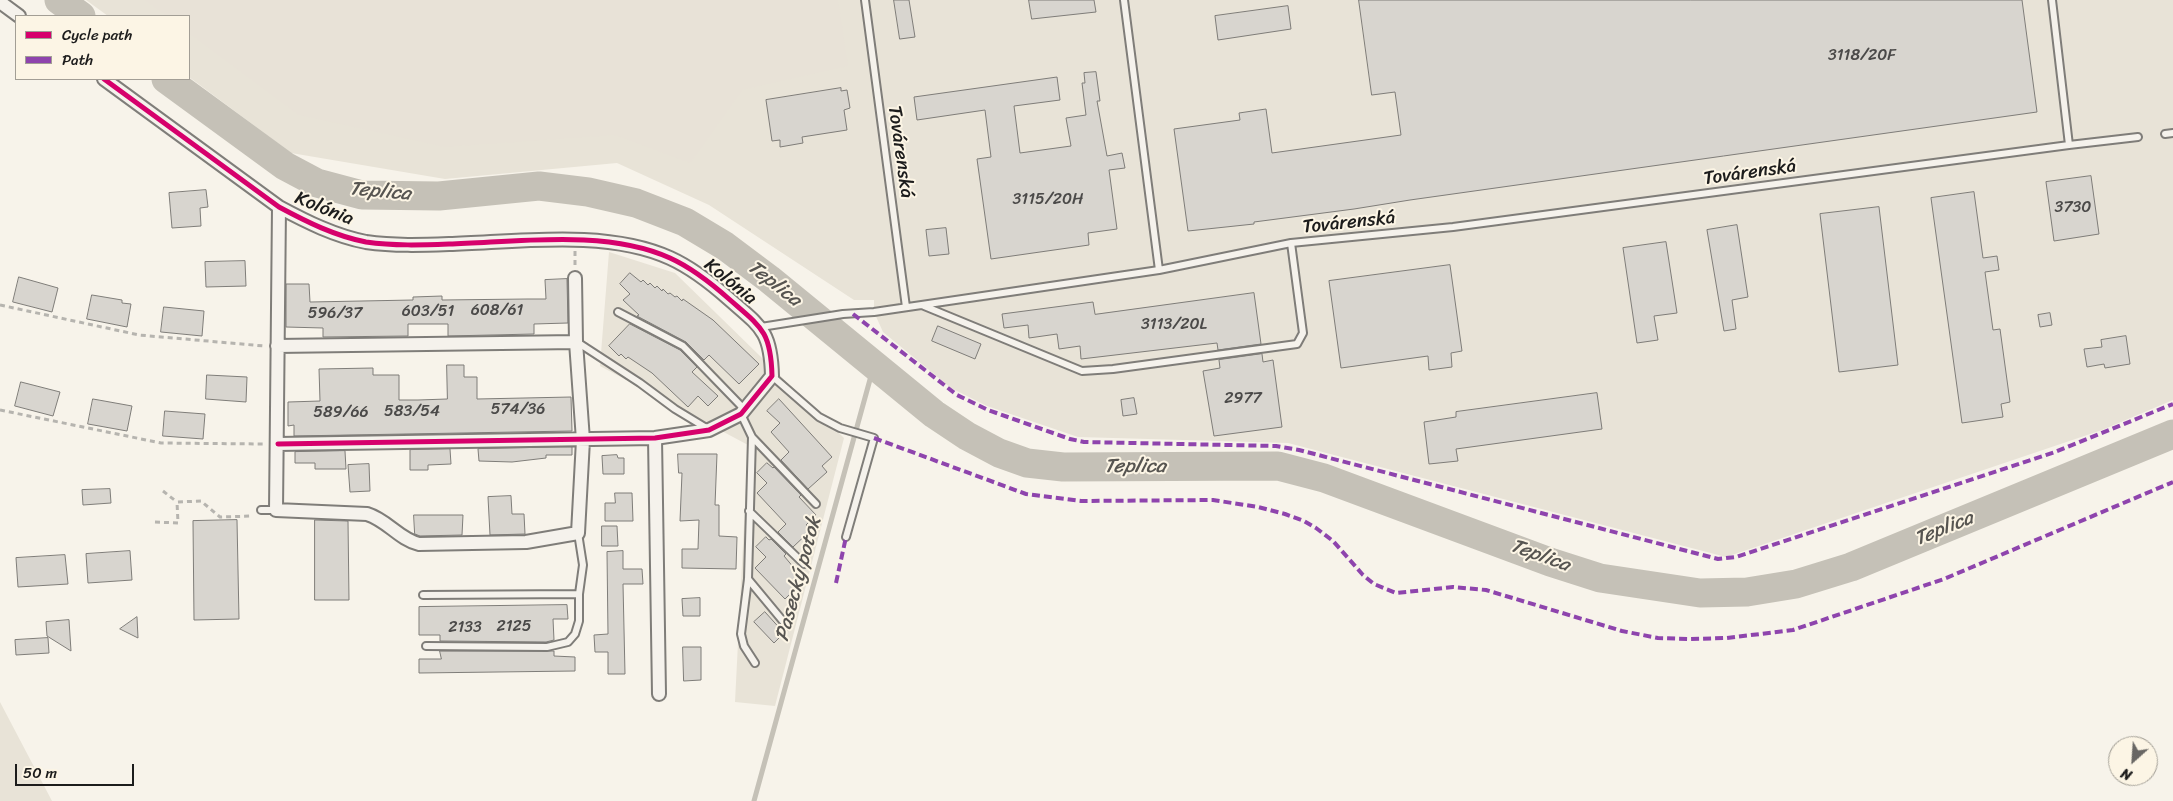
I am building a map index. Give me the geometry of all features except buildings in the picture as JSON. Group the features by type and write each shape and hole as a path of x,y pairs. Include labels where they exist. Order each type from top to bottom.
{"street":[{"path":"0,2 18,15"},
{"name":"Kolónia","path":"105,80 279,207 307,222 334,233 366,242 407,245 594,241 636,246 669,258 701,276 761,327 768,339 772,376"},
{"name":"Kolónia","path":"276,510 279,207"},
{"path":"276,510 376,516 410,542 419,544 526,542 578,533 583,440 576,342 575,278"},
{"path":"277,346 576,342"},
{"path":"278,444 655,438 709,430 742,411 772,376"},
{"path":"655,438 659,694"}],"lane":[{"name":"Továrenská","path":"865,0 906,307"},
{"path":"1124,0 1159,270"},
{"path":"2052,0 2069,145"},
{"path":"2166,134 2173,133"},
{"name":"Továrenská","path":"761,327 1159,270 1291,243 1454,227 2138,137"},
{"name":"Továrenská","path":"923,305 1082,371 1113,370 1297,344 1303,333 1291,243"},
{"path":"618,312 683,346 742,411 752,437 816,504"},
{"path":"576,342 709,430"},
{"path":"772,376 819,417 840,428 874,438 846,536"},
{"path":"752,437 748,579 741,634 744,646 755,664"},
{"path":"261,513 276,510"},
{"path":"749,511 804,564"},
{"path":"426,646 547,647 568,642 575,634 579,621 579,594 583,565 578,533"},
{"path":"748,579 787,626"},
{"path":"423,595 579,594"}],"path":[{"path":"575,251 575,262"},
{"path":"0,305 139,335 277,346"},
{"path":"0,410 160,443 278,444"},
{"path":"163,491 178,502 201,501 220,517 261,513"},
{"path":"155,522 178,523 178,502"}],"shaded area":[{"path":"86,0 2173,0 2173,400 2102,430 1726,557 1288,443 1078,437 987,406 951,388 883,332 874,312 874,300 854,300 709,205 617,163 445,179 291,153 190,78 190,15 107,15"},
{"path":"145,0 838,0 848,66 742,90 690,163 615,135 445,147 299,115 190,34 190,15 166,15"},
{"path":"609,252 675,273 844,438 775,706 735,702 748,445 600,366"},
{"path":"0,702 52,801 0,801"}],"waterway":[{"name":"Teplica","path":"59,0 80,15"},
{"name":"Teplica","path":"167,80 285,166 317,183 362,195 439,196 539,186 588,192 636,203 685,222 725,246 769,279 934,414 967,436 999,453 1027,463 1063,467 1278,466 1324,478 1550,562 1600,578 1700,593 1747,592 1796,584 1851,567 2173,434"},
{"name":"Pasecký potok","path":"754,801 874,365"}],"marked path":[{"path":"853,314 957,395 988,410 1070,439 1084,442 1276,446 1299,450 1718,559 1736,557 2055,452 2173,404"},
{"path":"874,438 1026,494 1081,501 1213,500 1258,507 1285,514 1316,528 1333,541 1363,575 1374,584 1396,593 1453,587 1486,590 1622,631 1658,638 1727,638 1793,630 1944,579 2173,482"},
{"path":"836,583 846,537"}],"cycle path":[{"path":"105,80 279,207 321,228 366,242 387,244 429,245 561,239 618,243 645,249 678,262 694,271 715,287 756,324 762,331 769,349 772,376 741,414 709,430 655,438 278,444"}]}
